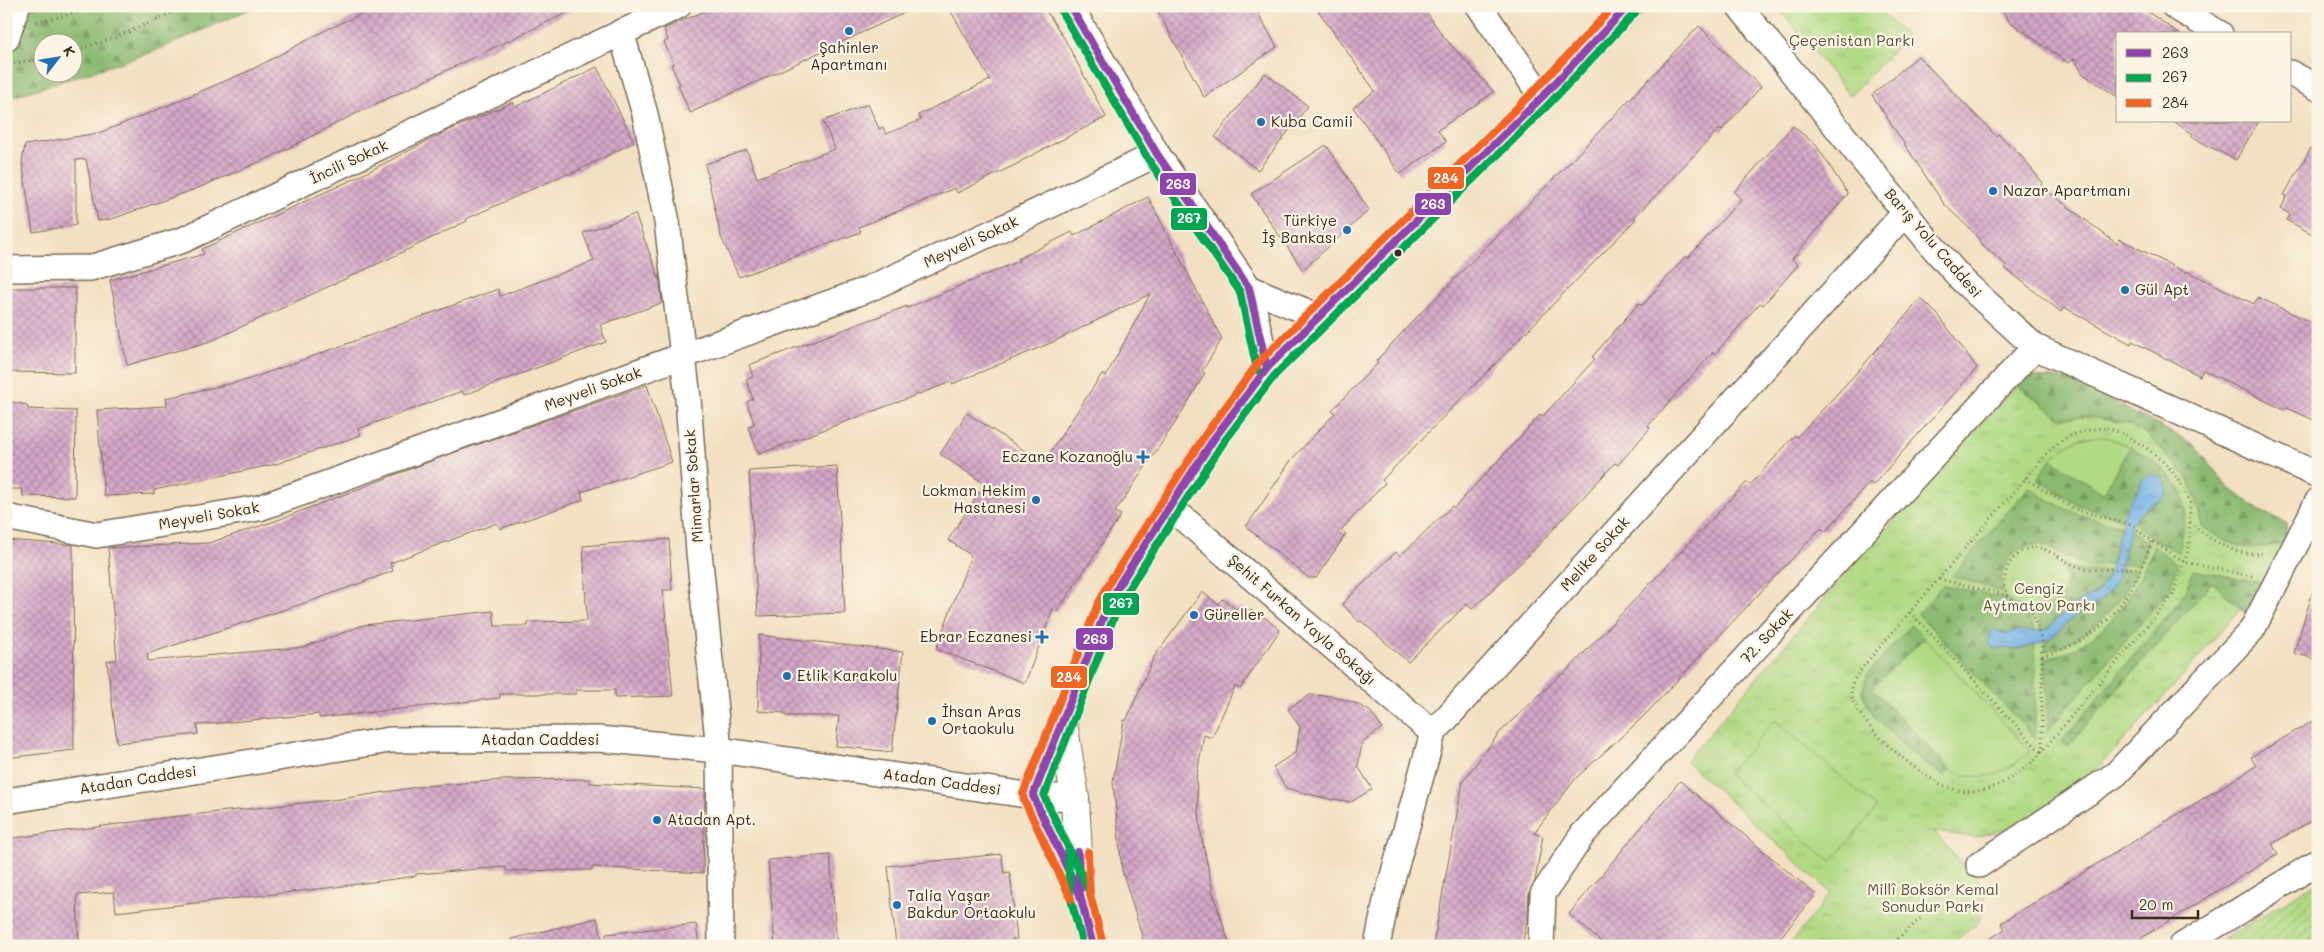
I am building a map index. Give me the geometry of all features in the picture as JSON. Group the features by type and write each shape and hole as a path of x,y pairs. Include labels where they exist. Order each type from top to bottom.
{"main road":[{"path":"1093,946 1080,895 1033,796 1106,610 1120,583 1215,437 1267,368 1316,316 1542,97 1628,6"},
{"path":"1062,720 1075,798 1080,895"}],"street":[{"name":"İncili Sokak","path":"6,269 90,268 183,240 678,6"},
{"path":"1070,6 1157,154 1249,288 1267,368"},
{"path":"1479,6 1542,97"},
{"name":"Barış Yolu Caddesi","path":"1739,6 1905,213 1963,281 2035,347 2318,475"},
{"path":"2174,6 2217,32"},
{"name":"Mimarlar Sokak","path":"621,32 645,114 667,222 683,357 699,552 719,750 721,946"},
{"path":"2292,74 2318,88"},
{"name":"Meyveli Sokak","path":"6,517 97,535 259,508 866,290 1008,226 1157,154"},
{"name":"Melike Sokak","path":"1377,946 1386,901 1433,734 1905,213"},
{"path":"1249,288 1316,316"},
{"name":"72. Sokak","path":"1541,946 1544,894 1583,834 2035,347"},
{"path":"1979,865 2116,774 2252,630 2318,501"},
{"name":"Şehit Furkan Yayla Sokağı","path":"1170,506 1433,734"},
{"name":"Atadan Caddesi","path":"6,801 390,740 598,739 719,750 1033,796 1075,798"},
{"path":"2182,946 2318,862"}],"path":[{"path":"12,23 36,22 104,6"},
{"path":"82,48 117,37 187,6"},
{"path":"6,64 32,60"},
{"path":"2107,428 2124,434 2146,447 2168,466 2184,487 2190,503 2190,522 2189,547 2173,595 2042,752 2017,775 1992,787 1967,792 1946,787 1877,736 1862,719 1853,702 1850,690 1859,674 1872,656 2060,440 2090,429 2107,428"},
{"path":"2026,478 2074,509 2131,525 2185,562 2277,580"},
{"path":"2190,522 2213,542 2236,552 2258,554 2292,552"},
{"path":"2042,656 2065,650 2086,638 2106,621 2126,598 2142,568 2152,541"},
{"path":"2042,752 2042,642 2032,614 2015,604 2008,596 2005,575 2008,565 2014,556 2024,550 2034,548 2045,549 2074,565 2084,568 2142,568"},
{"path":"1939,579 2008,596"},
{"path":"1910,612 2042,752"},
{"path":"1890,946 1921,918"}],"green space":[{"path":"6,6 257,6 153,52 82,75 82,32 32,32 32,82 59,82 6,99"},
{"name":"Çeçenistan Parkı","path":"1777,6 1874,6 1907,36 1850,96"},
{"name":"Cengiz Aytmatov Parkı","path":"2031,377 2070,379 2193,444 2228,487 2260,511 2286,523 2286,544 2252,618 2240,608 2181,678 2091,776 2019,824 1997,832 1975,837 1934,832 1988,891 1978,923 1948,946 1788,946 1831,893 1686,761 1862,555 2017,385"},
{"path":"2031,377 2070,379 2193,444 2228,487 2260,511 2286,523 2286,544 2248,549 2220,539 2202,526 2200,512 2189,480 2147,434 2125,423 2090,417 2061,418 2017,385"},
{"path":"2107,437 2131,447 2103,493 2051,459 2070,444 2080,439"},
{"path":"2131,447 2149,458 2166,472 2179,489 2183,499 2185,515 2179,553 2154,539 2133,522 2166,493 2166,483 2144,491 2133,498 2123,519 2081,506 2037,479 2051,459 2103,493"},
{"path":"2029,487 2051,502 2073,512 2121,526 2111,564 2088,566 2040,544 2027,546 2018,550 2010,557 2004,567 2001,578 2003,592 1952,576"},
{"path":"2129,530 2148,542 2140,564 2120,565"},
{"path":"2154,546 2177,564 2170,589 2049,729 2045,660 2084,643 2100,631 2125,602 2136,585"},
{"path":"2063,565 2079,571 2109,571 2106,580 2098,591 2070,608 2042,631 2039,619 2032,609 2050,606 2061,597 2065,591 2066,583"},
{"path":"2138,570 2121,597 2089,630 2076,639 2045,651 2046,640 2052,637 2078,613 2099,602 2117,578 2119,571"},
{"path":"2193,570 2269,584 2252,618 2212,582 2068,746 2061,742 2181,599"},
{"path":"1943,585 2007,599 2027,615 2036,632 2016,631 2008,634 2001,631 1994,648 2019,649 2035,644 2035,738 1918,614"},
{"path":"1911,625 1924,638 1872,688 1951,770 1944,776 1914,755 1875,718 1862,693 1868,674"},
{"path":"1924,638 2030,751 2021,759 2003,771 1984,776 1962,774 1951,770 1872,688"},
{"path":"1775,720 1877,808 1831,862 1728,774"},
{"path":"2318,881 2318,946 2213,946"}],"water":[{"path":"2150,474 2163,479 2166,483 2166,493 2161,501 2152,503 2143,510 2131,525 2117,578 2109,592 2099,602 2078,613 2052,637 2042,642 2019,649 1994,648 1989,645 1990,633 1994,630 2008,634 2016,631 2042,631 2049,628 2070,607 2097,593 2108,577 2124,515 2131,499 2138,492 2142,479"}],"building":[{"path":"378,6 581,6 351,116 271,157 198,188 112,219 98,221 86,159 76,160 76,225 33,232 22,162 25,145 99,133 251,70 326,30"},
{"path":"716,6 919,6 690,113 671,65 674,64 664,42 668,40 664,29"},
{"path":"948,6 1043,6 1064,38 1106,117 957,193 955,188 859,227 861,232 739,277 721,237 705,164 747,150 757,178 835,149 823,121 868,104 879,129 883,127 886,134 921,120 918,115 990,80"},
{"path":"1155,6 1254,6 1277,47 1204,97"},
{"path":"1315,6 1422,6 1443,36 1494,92 1438,130 1446,142 1400,174 1353,107 1375,91"},
{"path":"2000,6 2139,6 2177,32 2116,32 2116,96 2083,74 2074,59 2068,63 2009,21"},
{"path":"1699,26 1761,87 1721,131 1719,129 1634,218 1636,219 1382,480 1385,483 1341,530 1346,534 1316,578 1309,578 1246,527 1292,459 1335,413 1332,410 1378,363 1376,361 1413,321 1574,158"},
{"path":"1918,56 1996,136 1998,134 2018,152 2043,183 2041,186 2117,244 2120,239 2186,273 2187,271 2254,304 2258,297 2318,326 2318,422 2285,407 2284,410 2203,370 2200,376 2132,341 2131,344 2064,307 2061,312 2005,268 2007,266 1983,245 1974,233 1944,204 1872,95"},
{"path":"597,67 634,142 569,175 568,173 466,219 467,221 388,259 211,341 127,365 110,280 204,254 202,249 358,177 445,132 513,102 515,107"},
{"name":"Kuba Camii","path":"1265,73 1308,106 1258,170 1215,137"},
{"path":"2175,122 2258,122 2236,160 2201,142 2192,136 2193,134"},
{"path":"1793,126 1816,145 1848,194 1792,259 1798,265 1763,305 1760,303 1715,354 1713,352 1648,426 1650,428 1618,465 1615,463 1531,553 1472,609 1467,604 1408,662 1361,621 1359,622 1342,604 1396,552 1400,556 1452,506 1454,508 1541,414 1543,416 1595,359 1592,357 1639,303 1642,306 1686,256 1688,258 1741,199 1734,192"},
{"path":"2318,136 2318,237 2286,220 2290,214 2281,209 2287,196 2284,195"},
{"path":"1326,145 1369,210 1303,270 1251,194"},
{"path":"1148,197 1222,339 1202,371 1205,373 1179,417 1115,512 1121,515 1057,612 1053,609 1025,683 936,649 971,555 948,540 985,484 940,454 967,413 1043,463 1102,374 1106,376 1150,294 1053,342 952,384 951,382 759,454 748,427 754,424 747,402 753,399 746,379 753,377 749,365 907,306 907,308 1019,261 1018,259 1072,232 1074,236"},
{"path":"635,214 660,281 662,303 600,325 606,342 464,395 462,391 358,429 361,435 276,464 154,490 154,494 104,496 97,410 167,406 166,398 247,380 498,289 500,296 594,261 583,233"},
{"path":"6,288 75,288 75,373 6,372"},
{"path":"1921,298 1939,316 1977,368 1873,485 1870,482 1825,532 1821,528 1642,718 1576,778 1534,833 1543,836 1535,881 1529,893 1528,915 1522,946 1433,946 1463,781 1500,732 1564,674 1747,482 1750,485 1795,435 1797,437 1860,369"},
{"path":"647,385 672,462 581,492 583,500 500,529 497,523 390,563 393,571 314,600 147,654 148,661 304,647 364,625 493,611 495,626 528,626 528,622 587,621 583,546 669,539 672,590 663,590 673,696 615,698 615,690 576,690 576,694 500,694 500,698 319,718 319,714 197,725 198,734 117,743 107,661 117,660 108,548 209,543 275,521 439,458"},
{"path":"6,401 27,405 28,409 76,411 75,497 23,496 22,489 6,489"},
{"path":"837,466 845,613 758,616 749,471"},
{"path":"6,540 73,545 74,750 6,758"},
{"path":"2313,591 2318,591 2318,660 2294,653"},
{"path":"1202,592 1218,604 1222,599 1238,610 1240,607 1248,613 1250,610 1261,617 1262,615 1280,630 1240,689 1235,686 1212,738 1204,735 1196,779 1201,834 1213,893 1230,946 1145,946 1122,870 1113,781 1124,720 1126,721 1154,657"},
{"path":"759,635 903,652 892,752 836,746 839,716 785,716 785,713 758,711"},
{"path":"1310,695 1333,696 1355,703 1370,711 1382,728 1362,743 1358,766 1372,789 1351,802 1332,800 1286,788 1273,767 1296,752 1300,727 1288,709"},
{"path":"2318,718 2318,817 2272,844 2278,854 2128,946 1978,946 2005,929 2001,923 2256,766 2251,757"},
{"path":"590,779 590,783 705,789 703,873 592,867 592,870 506,871 506,867 416,874 416,876 336,887 116,912 114,892 77,895 79,946 6,946 6,839 171,817 341,799 424,786 504,780"},
{"path":"1680,781 1816,895 1773,946 1606,946 1569,914"},
{"path":"1001,854 1004,873 1010,872 1017,939 1012,939 1012,946 896,946 888,866"},
{"path":"830,855 837,946 775,946 768,860"},
{"path":"597,918 604,946 513,946 512,939"},
{"path":"696,924 699,946 607,946 606,934"}],"transit line":[{"name":"263","path":"1070,6 1157,154 1249,288 1267,368"},
{"name":"284","path":"1071,899 1024,800 1023,794 1097,606 1112,578 1207,432 1259,362 1535,90 1614,6"},
{"name":"263","path":"1080,895 1033,796 1106,610 1120,583 1215,437 1267,368 1542,97 1628,6"},
{"name":"267","path":"1061,11 1148,159 1240,292 1257,370"},
{"name":"267","path":"1089,891 1044,796 1115,614 1129,588 1223,443 1275,375 1549,104 1635,13"},
{"name":"267","path":"1068,852 1070,896 1083,946"},
{"name":"263","path":"1078,852 1080,895 1093,946"},
{"name":"284","path":"1088,852 1090,894 1103,944"}],"place":[{"name":"Şahinler Apartmanı","path":"849,31"},
{"name":"Kuba Camii","path":"1261,122"},
{"name":"Nazar Apartmanı","path":"1993,191"},
{"name":"Türkiye İş Bankası","path":"1347,230"},
{"name":"Gül Apt","path":"2125,290"},
{"name":"Eczane Kozanoğlu","path":"1143,457"},
{"name":"Lokman Hekim Hastanesi","path":"1036,500"},
{"name":"Güreller","path":"1194,615"},
{"name":"Ebrar Eczanesi","path":"1042,637"},
{"name":"Etlik Karakolu","path":"787,676"},
{"name":"İhsan Aras Ortaokulu","path":"932,721"},
{"name":"Atadan Apt.","path":"657,820"},
{"name":"Talia Yaşar Bakdur Ortaokulu","path":"897,905"}],"park label":[{"name":"Millî Boksör Kemal Sonudur Parkı","path":"1933,898"}]}
